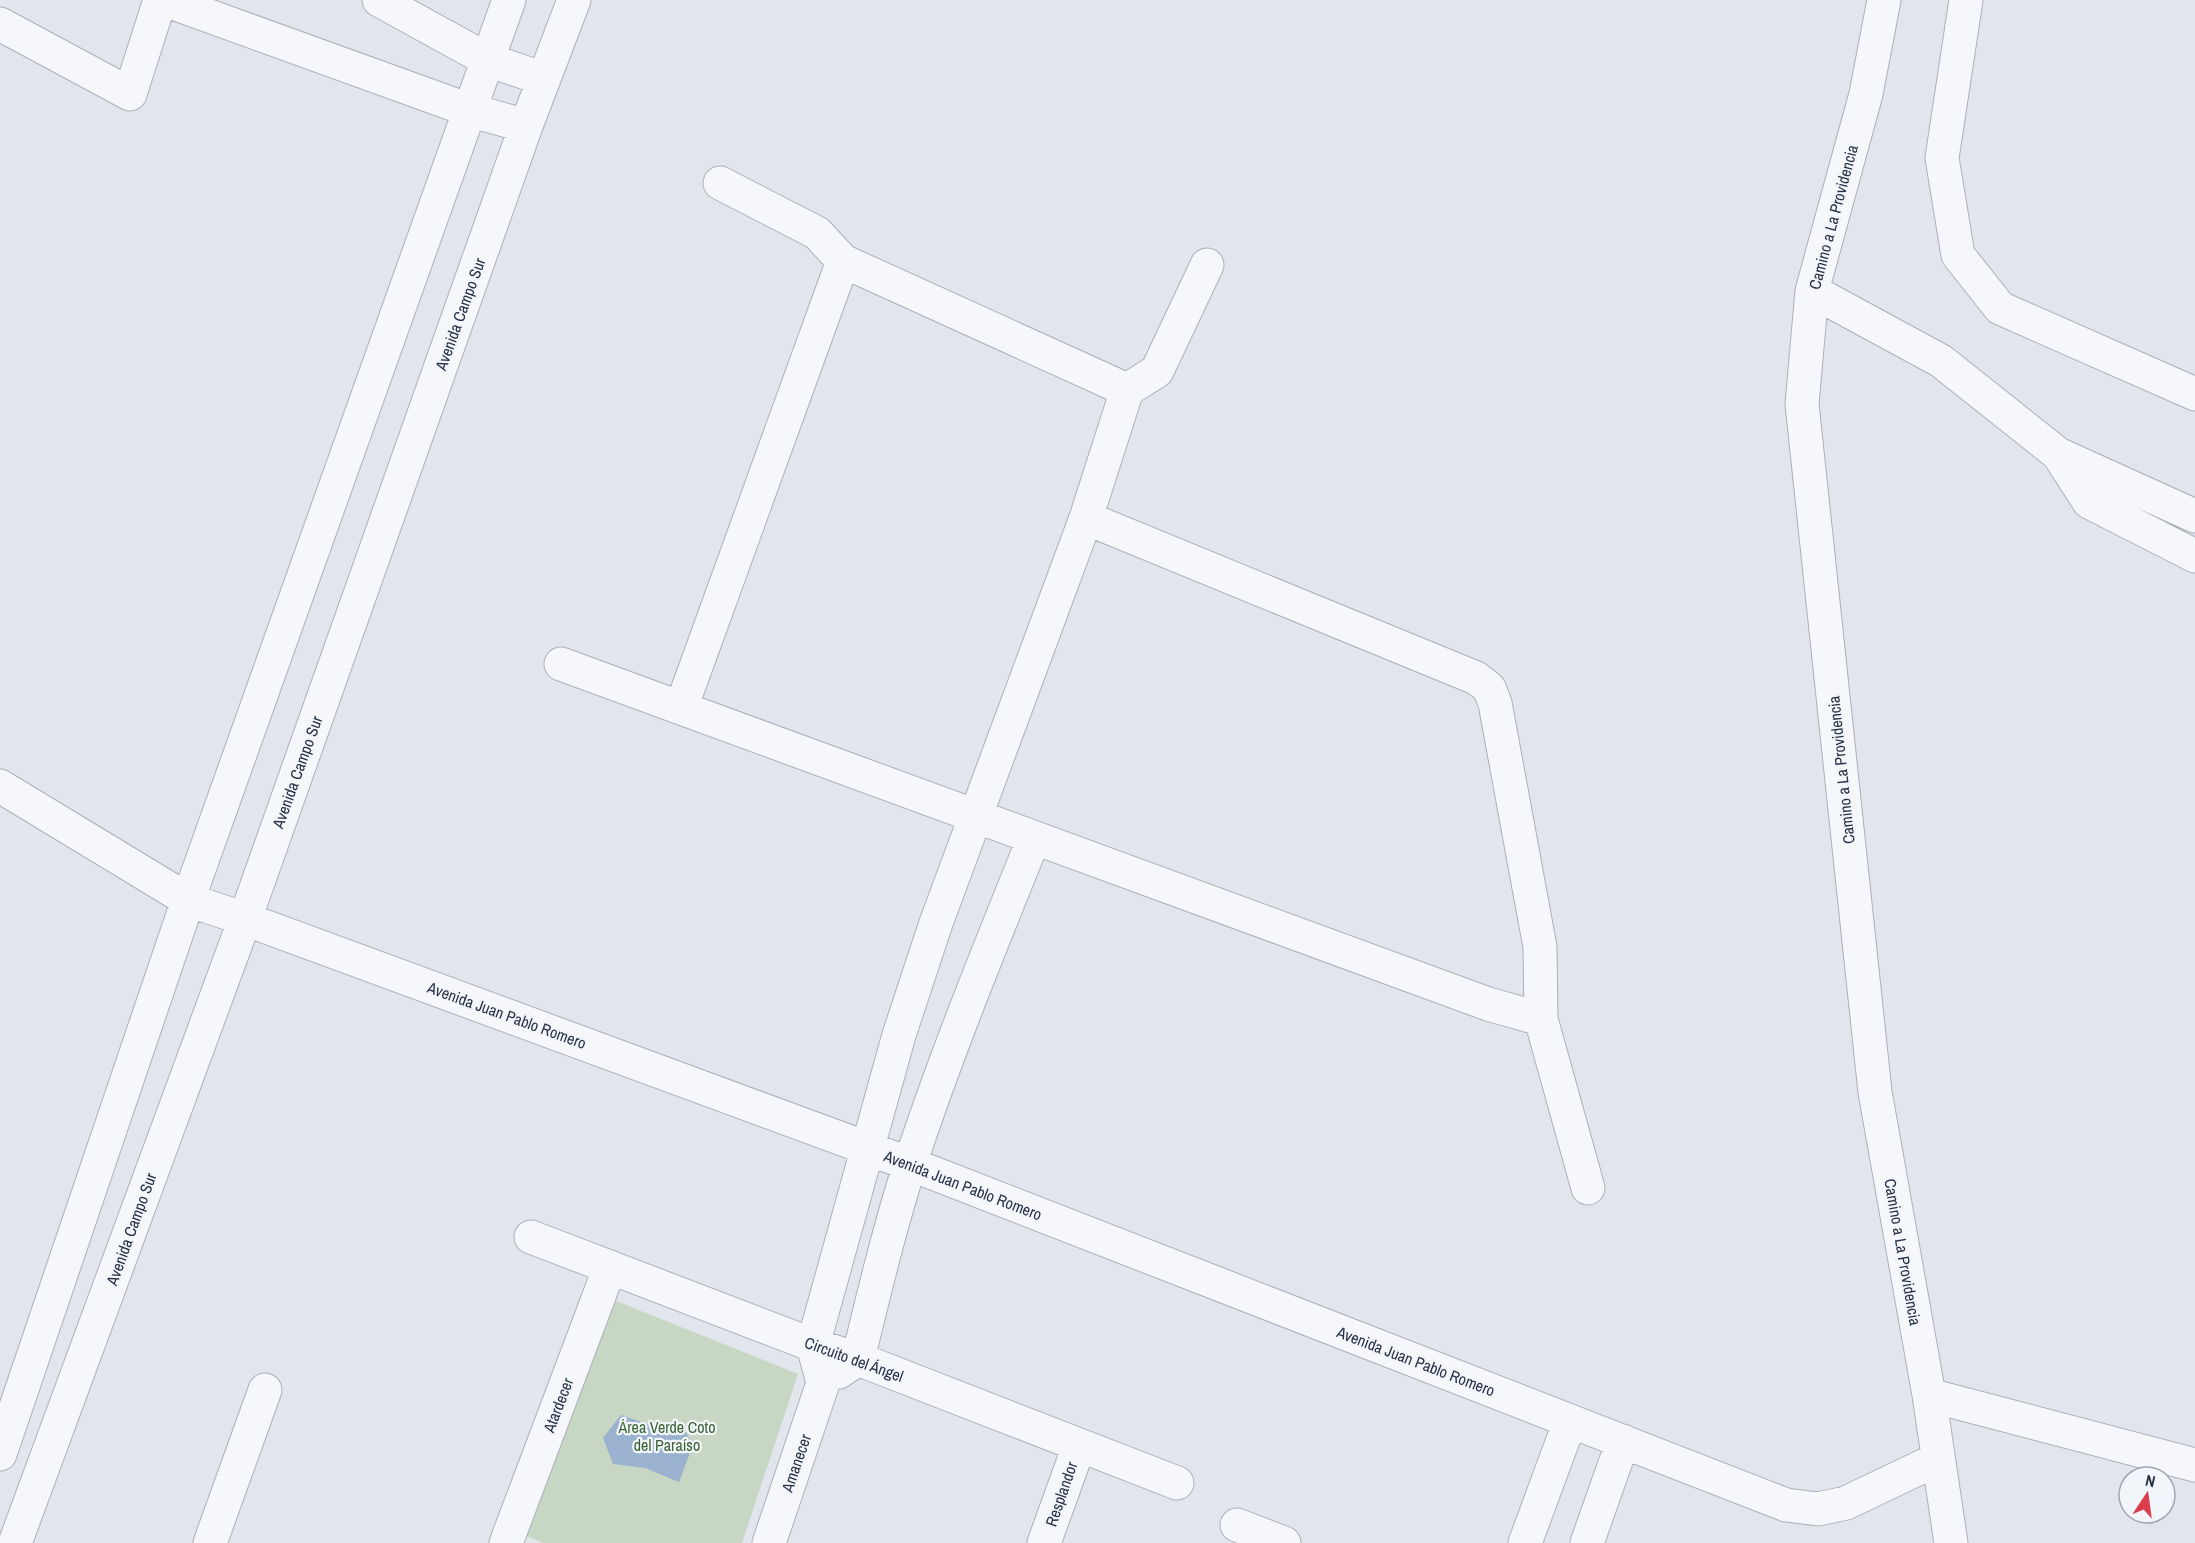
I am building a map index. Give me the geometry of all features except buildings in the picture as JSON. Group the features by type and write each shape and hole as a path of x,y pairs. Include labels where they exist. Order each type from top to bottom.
{"street":[{"path":"0,24 130,94 160,0"},
{"path":"165,0 469,110 526,126"},
{"path":"379,0 488,60 544,79"},
{"path":"0,1454 188,900 509,0"},
{"name":"Avenida Campo Sur","path":"15,1543 245,919 526,126 574,0"},
{"name":"Camino a La Providencia","path":"1884,0 1866,94 1812,291 1802,404 1875,1092 1929,1395 1952,1543"},
{"path":"1966,0 1942,158 1958,255 2000,308 2195,394"},
{"path":"720,183 817,233 843,261 1127,390"},
{"path":"681,708 843,261"},
{"path":"1035,838 976,984 910,1164 878,1273 858,1359 823,1383 813,1345 866,1147 899,1035 936,923 1086,518 1127,390 1157,371 1207,265"},
{"path":"1812,291 1941,361 2058,454 2195,516"},
{"path":"2058,454 2089,502 2195,556"},
{"path":"1086,518 1476,678 1489,688 1495,703 1540,947 1541,1019 1588,1188"},
{"path":"561,664 1488,1004 1541,1019"},
{"name":"Avenida Juan Pablo Romero","path":"0,786 188,900 866,1147 1786,1505 1818,1509 1846,1503 1938,1459"},
{"name":"Circuito del Ángel","path":"531,1236 813,1345 858,1359 1176,1483"},
{"name":"Atardecer","path":"506,1543 610,1267"},
{"name":"Amanecer","path":"769,1543 823,1383"},
{"path":"210,1543 266,1390"},
{"path":"1929,1395 2195,1465"},
{"path":"1525,1543 1570,1421"},
{"path":"1587,1543 1623,1442"},
{"name":"Resplandor","path":"1044,1543 1079,1446"},
{"path":"1238,1525 1284,1543"}],"green space":[{"name":"Área Verde Coto del Paraíso","path":"606,1297 798,1374 742,1543 544,1543 521,1534"}],"water":[{"path":"621,1415 653,1426 682,1426 693,1445 679,1482 645,1468 613,1464 603,1438"}]}
